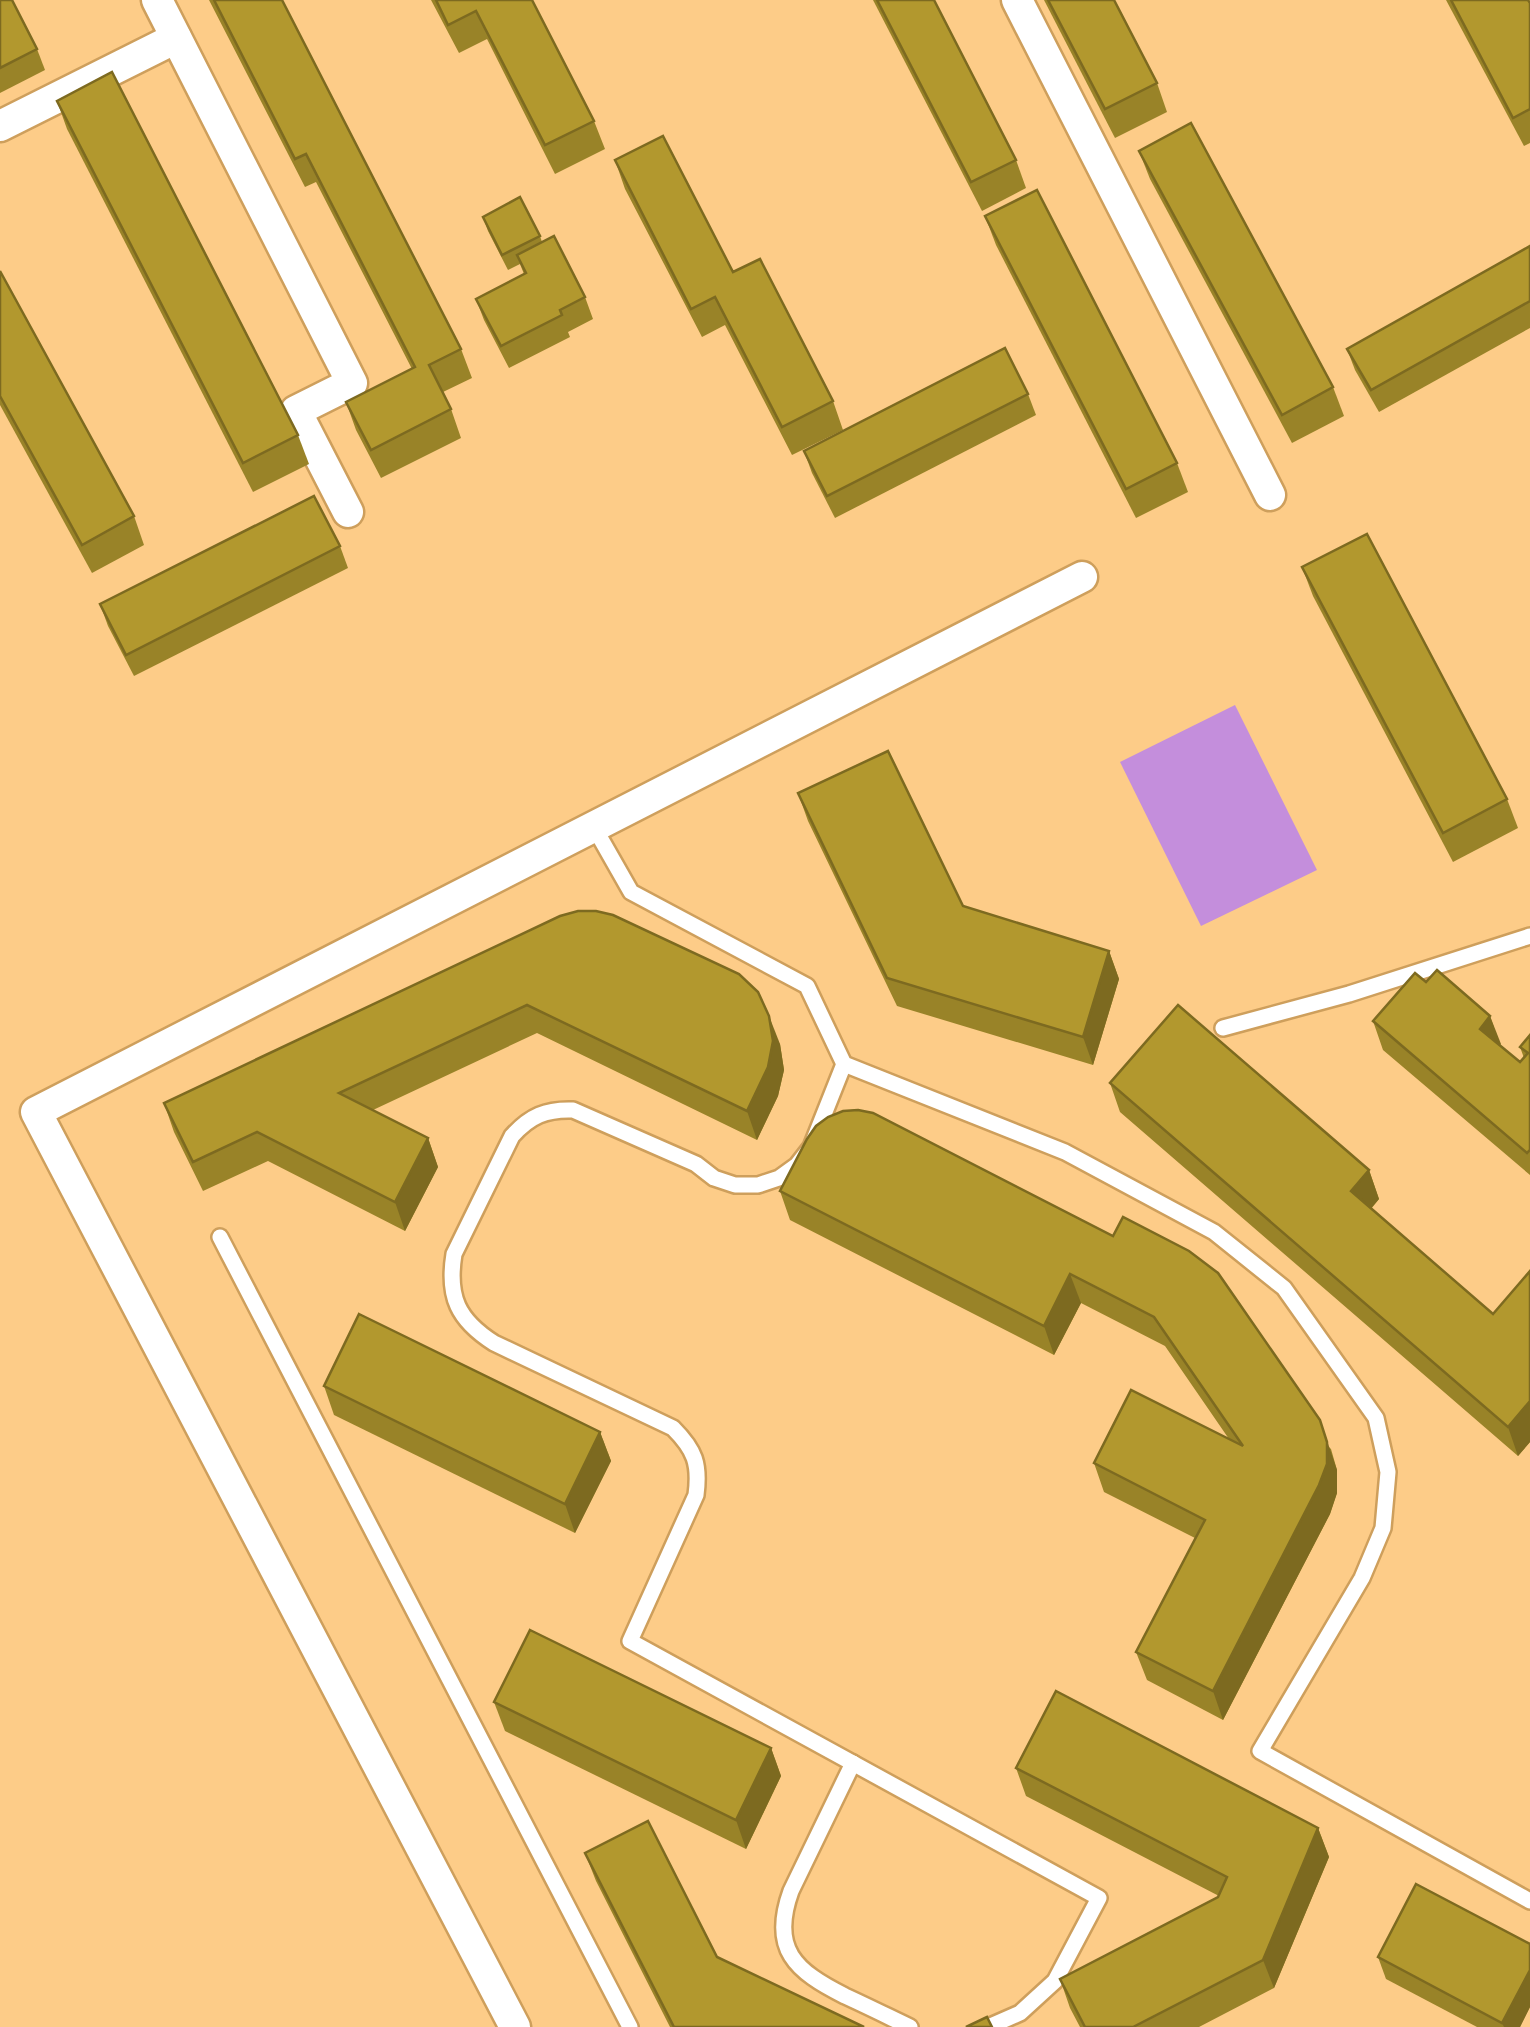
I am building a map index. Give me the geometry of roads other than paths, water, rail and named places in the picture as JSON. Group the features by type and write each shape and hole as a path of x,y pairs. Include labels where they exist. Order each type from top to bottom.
{"street":[{"path":"157,0 352,384 296,411 348,512"},
{"path":"1018,0 1270,495"},
{"path":"0,126 176,38"},
{"path":"514,2027 36,1112 1082,577"}],"lane":[{"path":"594,827 631,892 807,986 844,1064 1065,1152 1214,1232 1284,1288 1376,1418 1388,1472 1383,1528 1362,1578 1260,1751 1530,1901"},
{"path":"1223,1028 1349,994 1530,936"},
{"path":"844,1064 811,1146 798,1165 779,1178 758,1185 735,1185 714,1178 696,1164 573,1110 539,1114 512,1136 454,1254 450,1275 453,1296 462,1316 476,1332 673,1428 695,1458 696,1495 630,1641 1100,1898 1055,1981 1023,2020 988,2027"},
{"path":"220,1237 630,2027"},
{"path":"854,1763 791,1891 784,1911 783,1932 788,1952 817,1982 910,2027"}]}
